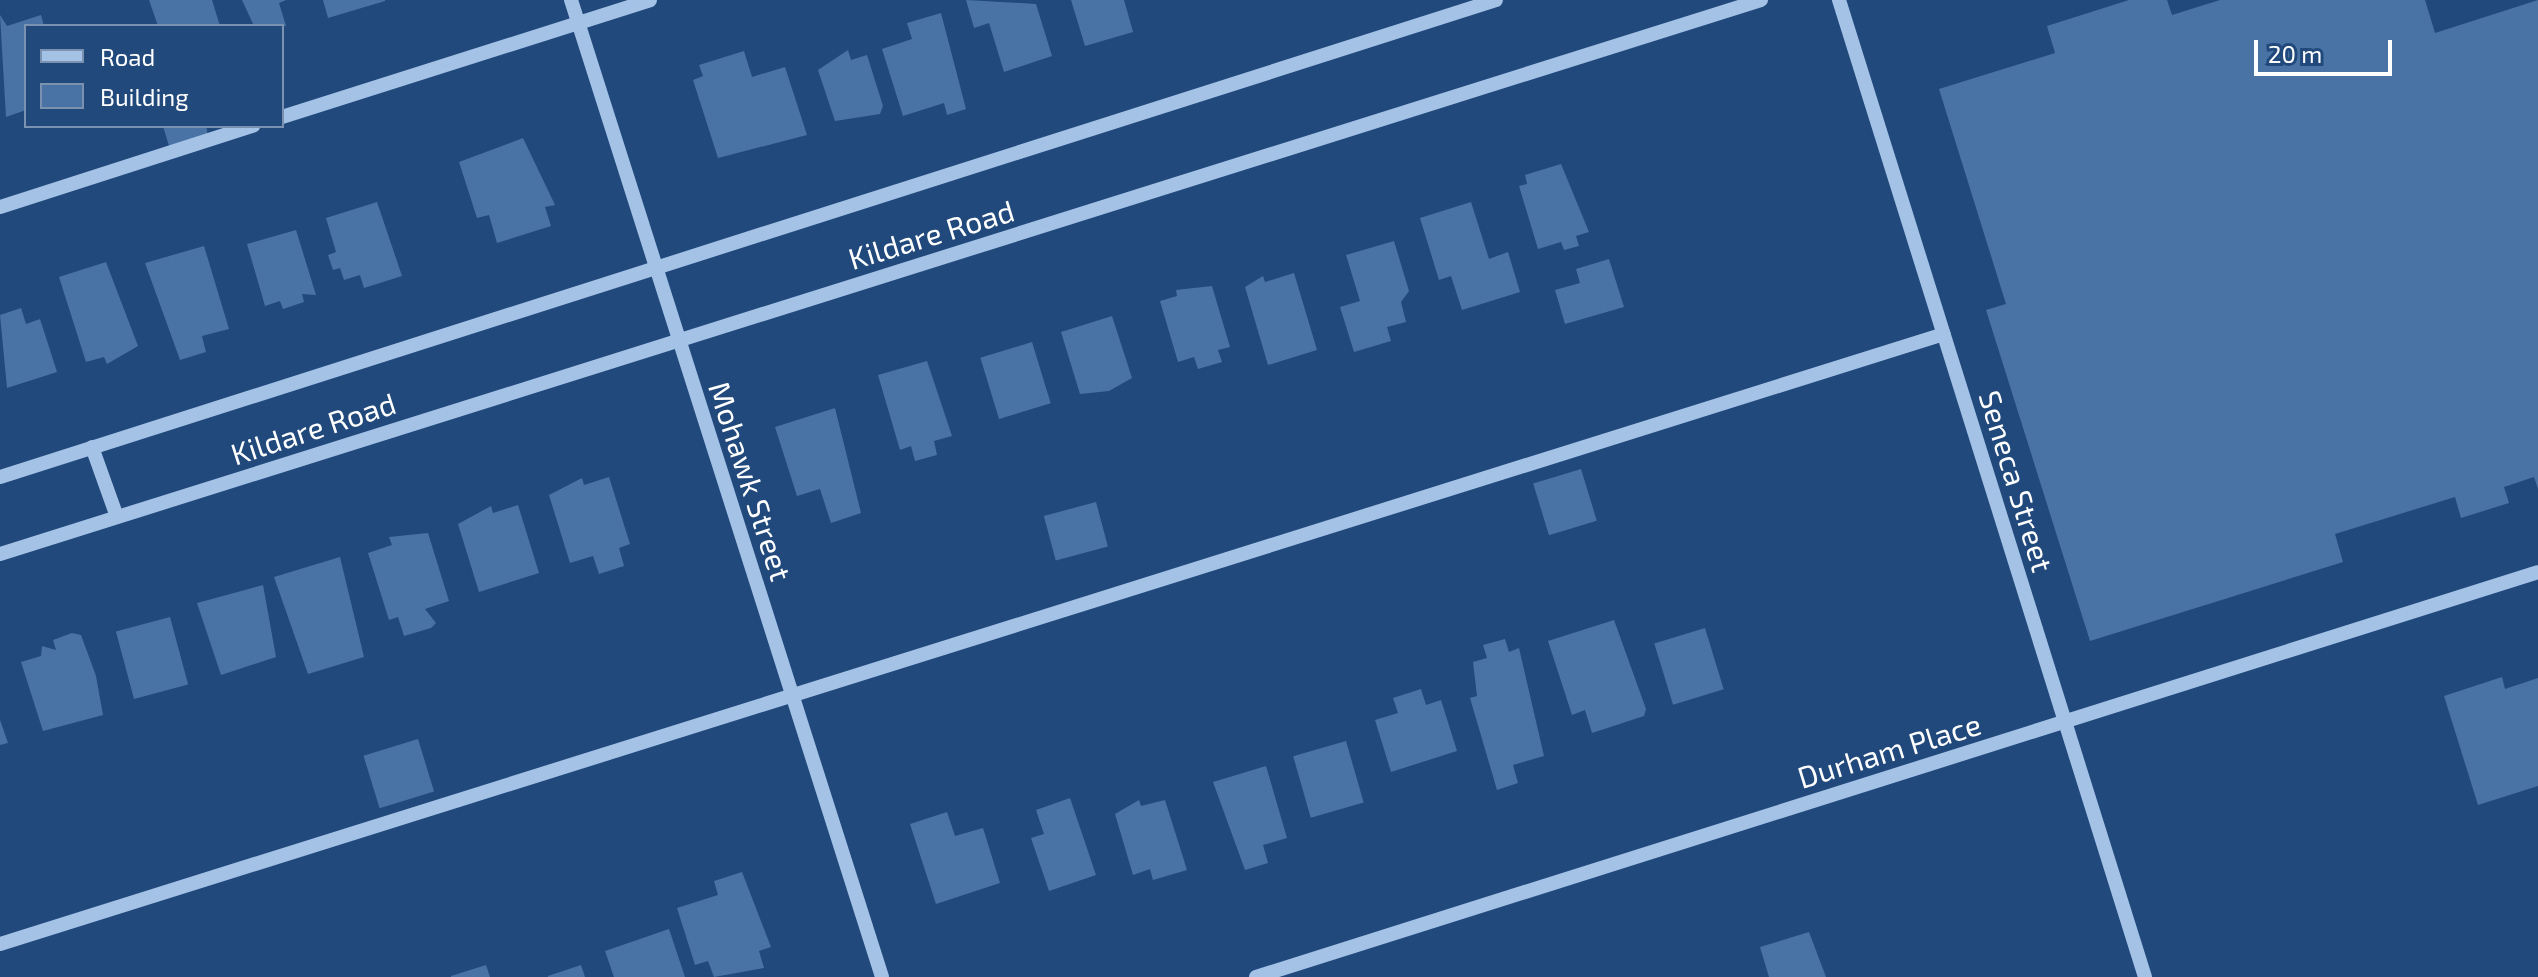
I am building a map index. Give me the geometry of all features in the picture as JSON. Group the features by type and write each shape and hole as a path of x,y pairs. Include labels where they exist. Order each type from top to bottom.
{"street":[{"name":"Mohawk Street","path":"571,0 882,977"},
{"path":"284,116 650,0"},
{"name":"Kildare Road","path":"0,477 1496,0"},
{"name":"Kildare Road","path":"0,554 1761,0"},
{"name":"Seneca Street","path":"1839,0 2145,977"},
{"path":"0,207 247,128"},
{"path":"0,944 1944,334"},
{"path":"92,447 117,517"},
{"name":"Durham Place","path":"1256,977 2538,572"}],"building":[{"path":"149,0 212,0 219,24 157,24"},
{"path":"242,0 286,0 279,3 286,26 253,24"},
{"path":"323,0 385,0 385,1 328,18"},
{"path":"966,0 1036,4 1052,56 1004,72 989,23 974,28"},
{"path":"1071,0 1124,0 1133,32 1085,46"},
{"path":"2129,0 2167,0 2172,15 2220,0 2425,0 2435,33 2538,0 2538,489 2534,477 2504,487 2509,503 2461,518 2455,497 2335,534 2343,562 2090,641 1986,310 2006,304 1939,89 2055,53 2047,26"},
{"path":"941,13 966,109 947,115 944,103 903,116 882,49 912,39 907,23"},
{"path":"0,15 7,26 41,15 43,24 24,24 24,111 6,117"},
{"path":"848,50 851,60 867,55 883,106 880,114 835,121 818,70"},
{"path":"744,51 752,77 785,67 807,135 718,158 693,80 703,76 699,65"},
{"path":"164,128 206,128 208,135 169,146"},
{"path":"523,138 555,205 545,207 551,226 497,243 489,215 477,218 459,162"},
{"path":"1561,164 1589,232 1576,236 1579,246 1564,250 1561,242 1538,249 1519,186 1527,184 1525,175"},
{"path":"377,202 402,276 364,288 360,275 344,280 340,268 333,270 328,255 336,252 326,218"},
{"path":"1471,202 1489,259 1508,252 1520,292 1462,310 1451,276 1439,280 1420,218"},
{"path":"296,230 316,295 302,294 304,302 283,309 280,301 265,306 247,244"},
{"path":"1394,241 1409,291 1401,302 1406,322 1387,327 1391,341 1354,352 1340,307 1360,301 1346,255"},
{"path":"204,246 229,329 202,336 206,352 180,360 145,263"},
{"path":"1609,259 1624,307 1565,324 1555,290 1580,283 1576,269"},
{"path":"106,262 138,346 107,364 104,357 86,362 59,277"},
{"path":"1294,273 1317,350 1268,365 1245,287 1263,276 1265,282"},
{"path":"1212,286 1230,347 1218,350 1222,362 1198,369 1194,357 1178,362 1160,301 1177,296 1176,290"},
{"path":"21,308 26,324 40,319 57,372 7,388 0,315"},
{"path":"1112,316 1132,378 1109,391 1080,394 1061,332"},
{"path":"1032,342 1051,403 999,419 980,358"},
{"path":"927,361 952,436 934,441 937,455 915,461 911,446 900,450 878,375"},
{"path":"835,408 861,513 831,523 820,489 797,496 775,427"},
{"path":"1581,469 1597,521 1549,535 1533,484"},
{"path":"609,477 630,544 619,548 624,566 599,574 593,556 570,563 549,495 582,478 584,485"},
{"path":"1096,502 1108,546 1056,560 1044,516"},
{"path":"518,505 539,573 479,592 458,524 491,506 493,513"},
{"path":"428,533 449,601 425,609 436,623 431,628 404,636 398,617 389,620 368,553 392,545 389,537"},
{"path":"340,557 364,657 308,674 274,577"},
{"path":"263,585 276,657 221,675 197,603"},
{"path":"170,617 188,685 134,699 116,631"},
{"path":"1614,620 1646,709 1644,716 1592,733 1585,710 1572,715 1548,641"},
{"path":"1705,628 1724,689 1673,705 1654,643"},
{"path":"72,633 81,635 96,676 103,715 43,731 21,662 41,656 42,646 56,650 53,640"},
{"path":"1505,639 1509,652 1519,648 1544,756 1513,765 1518,783 1497,790 1470,698 1477,696 1473,662 1487,658 1483,645"},
{"path":"2502,677 2505,689 2538,678 2538,786 2478,805 2444,696"},
{"path":"1421,689 1426,705 1441,700 1457,751 1391,772 1375,720 1398,713 1393,698"},
{"path":"0,720 8,743 0,745"},
{"path":"418,739 434,792 380,808 363,756"},
{"path":"1346,741 1364,803 1311,818 1293,756"},
{"path":"1266,766 1287,838 1263,845 1268,863 1245,870 1213,782"},
{"path":"1070,798 1096,875 1049,891 1031,838 1044,834 1036,810"},
{"path":"1139,800 1141,806 1165,800 1187,870 1153,880 1150,869 1133,875 1115,814"},
{"path":"947,812 955,836 983,828 1000,883 936,904 910,824"},
{"path":"742,872 771,947 759,951 764,968 714,977 708,961 695,965 677,908 718,895 714,881"},
{"path":"669,929 685,977 614,977 605,951"},
{"path":"1809,932 1826,977 1769,977 1760,947"},
{"path":"486,965 490,977 451,977 451,976"},
{"path":"581,965 585,977 548,977 548,976"}]}
